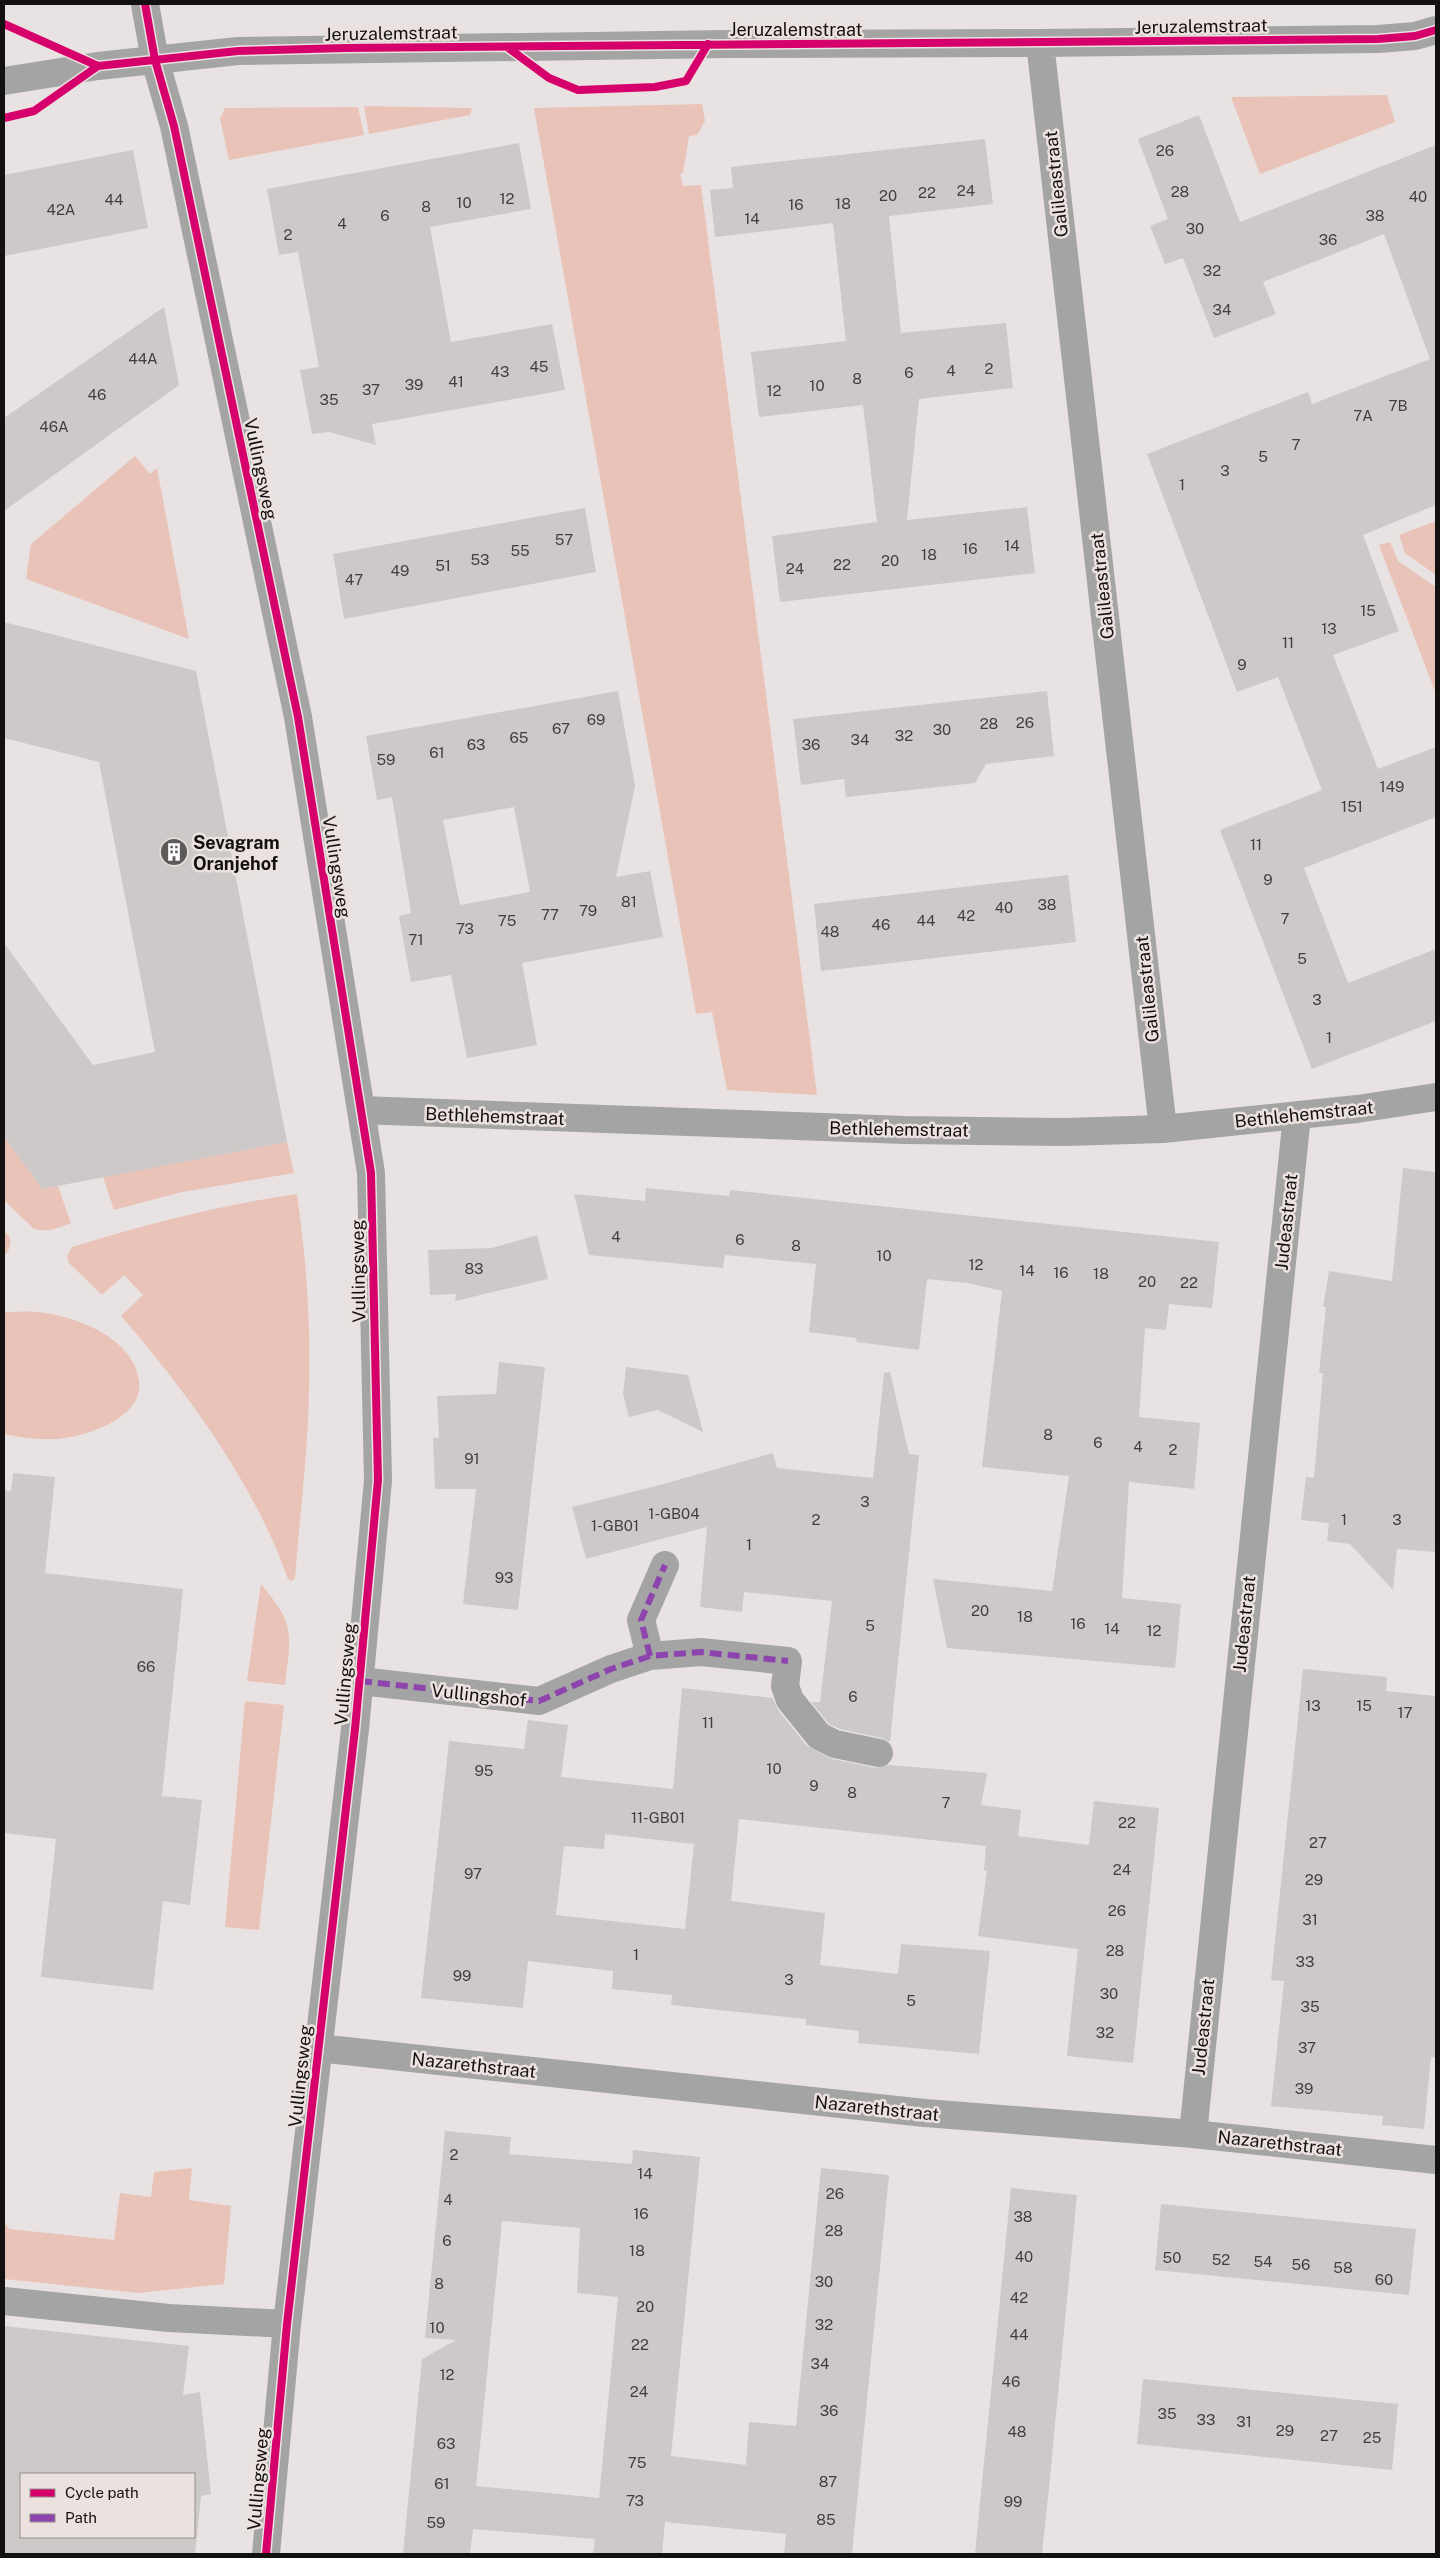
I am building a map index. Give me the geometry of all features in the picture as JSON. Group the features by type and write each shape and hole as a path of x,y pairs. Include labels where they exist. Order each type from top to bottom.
{"street":[{"name":"Vullingsweg","path":"145,4 155,60 174,126 298,717 371,1173 378,1480 360,1681 288,2324 266,2554"},
{"name":"Jeruzalemstraat","path":"4,81 155,60 238,51 345,48 726,44 1040,44 1378,39 1415,36 1436,30"},
{"name":"Galileastraat","path":"1040,44 1163,1129"},
{"name":"Bethlehemstraat","path":"361,1110 905,1130 1066,1132 1163,1129 1297,1115 1436,1097"},
{"name":"Judeastraat","path":"1193,2134 1297,1115"},
{"path":"650,1656 641,1620 665,1564"},
{"name":"Vullingshof","path":"360,1681 539,1701 611,1669 650,1656 701,1652 788,1661 785,1686 790,1700 819,1736 835,1744 879,1753"},
{"name":"Nazarethstraat","path":"318,2048 925,2113 1193,2134 1436,2160"},
{"path":"4,2301 169,2318 288,2324"}],"shaded area":[{"path":"1387,95 1395,122 1260,174 1231,97"},
{"path":"702,104 705,121 697,135 689,136 683,173 680,174 683,186 701,185 817,1095 727,1090 712,1012 696,1014 534,108"},
{"path":"364,106 472,108 470,115 369,134"},
{"path":"358,107 364,135 229,160 220,119 225,108"},
{"path":"135,456 150,474 157,468 189,639 26,579 31,544"},
{"path":"1436,521 1436,575 1405,553 1399,535"},
{"path":"1390,542 1398,561 1436,587 1436,694 1379,545"},
{"path":"4,1136 42,1189 58,1186 71,1223 48,1230 38,1230 33,1228 4,1200"},
{"path":"287,1142 294,1173 182,1192 114,1210 103,1177"},
{"path":"297,1194 307,1291 309,1364 305,1460 295,1578 292,1581 288,1579 274,1543 238,1474 194,1407 121,1316 143,1295 124,1275 102,1295 69,1263 67,1256 72,1247 155,1223 240,1204"},
{"path":"4,1231 9,1236 10,1246 7,1253 4,1254"},
{"path":"4,1312 38,1312 69,1318 101,1332 115,1341 135,1366 139,1381 138,1393 133,1404 114,1421 76,1436 42,1439 4,1434"},
{"path":"261,1583 280,1609 289,1635 285,1685 247,1681"},
{"path":"245,1701 284,1705 259,1930 225,1927"},
{"path":"192,2168 189,2200 231,2206 224,2284 139,2293 4,2279 4,2221 9,2229 114,2240 120,2193 151,2197 154,2172"}],"building":[{"path":"1199,115 1240,222 1436,145 1436,505 1363,535 1399,631 1333,655 1378,769 1436,747 1436,817 1304,868 1348,983 1436,949 1436,1021 1312,1069 1220,830 1322,790 1278,677 1237,692 1147,454 1308,392 1312,404 1430,359 1384,234 1263,282 1276,314 1214,338 1183,258 1165,264 1150,226 1168,219 1138,139"},
{"path":"985,139 993,204 889,216 901,333 1006,323 1013,388 919,399 907,520 1027,507 1035,573 780,602 772,536 877,522 863,405 759,417 751,352 846,341 833,223 715,237 710,190 733,188 731,167"},
{"path":"519,143 531,209 430,227 451,342 552,324 565,390 372,424 376,445 329,432 312,434 300,370 319,367 298,252 279,255 267,189"},
{"path":"133,150 148,228 4,256 4,175"},
{"path":"164,307 179,385 4,511 4,418"},
{"path":"585,508 596,572 344,619 333,554"},
{"name":"Sevagram Oranjehof","path":"4,622 196,671 287,1142 42,1189 4,1136 4,943 93,1065 155,1052 99,762 4,738"},
{"path":"618,691 635,786 616,877 650,871 663,937 522,963 537,1045 467,1058 451,975 411,982 399,916 411,913 392,797 377,800 366,736","holes":["514,807 530,892 460,905 443,820"]},
{"path":"1047,691 1054,756 986,764 975,783 846,797 844,779 801,785 793,719"},
{"path":"1068,875 1076,942 821,971 814,904"},
{"path":"1403,1168 1436,1172 1436,1552 1397,1549 1393,1590 1350,1544 1327,1541 1329,1523 1301,1520 1306,1477 1314,1478 1323,1373 1319,1373 1326,1307 1323,1307 1329,1271 1392,1281"},
{"path":"646,1188 729,1196 730,1190 1219,1242 1212,1308 1169,1304 1166,1330 1145,1328 1139,1417 1200,1423 1194,1489 1129,1482 1122,1598 1181,1604 1175,1668 947,1648 933,1579 1052,1591 1069,1476 982,1467 1002,1291 968,1283 927,1279 919,1350 857,1342 856,1338 809,1332 816,1264 725,1255 723,1268 589,1255 574,1194 645,1201"},
{"path":"537,1235 548,1279 455,1301 456,1294 430,1295 428,1250 492,1248"},
{"path":"499,1362 545,1367 518,1610 463,1604 476,1489 435,1489 433,1438 439,1438 437,1396 496,1394"},
{"path":"626,1367 688,1375 703,1432 658,1410 629,1417 623,1394"},
{"path":"890,1372 909,1454 919,1455 890,1742 882,1738 840,1729 829,1724 811,1702 820,1702 832,1601 744,1592 742,1612 700,1607 707,1527 586,1559 572,1507 656,1486 773,1453 777,1468 873,1478 884,1373"},
{"path":"13,1473 55,1477 45,1573 183,1589 162,1796 202,1800 190,1905 163,1901 153,1990 41,1977 56,1839 4,1833 4,1490 11,1491"},
{"path":"1303,1669 1387,1677 1386,1691 1436,1696 1436,2058 1431,2057 1424,2129 1382,2125 1383,2116 1271,2106 1284,1981 1271,1980"},
{"path":"682,1688 773,1698 778,1710 807,1746 832,1759 876,1768 889,1765 987,1773 981,1805 1021,1810 1018,1836 1089,1845 1094,1801 1159,1808 1133,2063 1067,2056 1078,1949 978,1936 987,1871 984,1870 986,1846 739,1819 731,1901 825,1913 820,1965 898,1974 901,1944 990,1951 979,2054 858,2043 859,2031 806,2025 806,2019 671,2005 672,1995 612,1989 613,1971 528,1961 523,2008 421,1998 449,1741 524,1749 528,1720 568,1725 561,1777 673,1789","holes":["605,1834 694,1844 685,1929 556,1915 564,1846 604,1849"]},
{"path":"445,2131 511,2137 509,2154 632,2164 633,2150 700,2157 671,2456 746,2465 749,2422 796,2426 821,2168 889,2175 852,2554 784,2554 786,2534 665,2522 662,2554 593,2554 595,2539 473,2529 470,2554 403,2554 422,2359 456,2340 425,2338","holes":["502,2221 580,2228 577,2293 618,2297 599,2498 476,2486"]},
{"path":"1011,2188 1077,2195 1049,2488 1042,2554 975,2554"},
{"path":"1161,2204 1416,2229 1409,2295 1155,2270"},
{"path":"4,2326 189,2346 183,2395 200,2392 211,2494 201,2496 195,2554 4,2554"},
{"path":"1143,2379 1398,2404 1392,2470 1137,2444"}],"marked path":[{"path":"650,1656 641,1620 665,1565"},
{"path":"360,1681 539,1701 611,1669 650,1656 701,1652 788,1661"}],"cycle path":[{"path":"145,4 155,60 174,126 298,717 371,1173 378,1480 355,1729 287,2324 266,2554"},
{"path":"4,24 98,66 34,111 4,118"},
{"path":"98,66 238,51 345,48 1378,39 1415,36 1436,30"},
{"path":"507,47 549,78 578,90 655,87 686,81 708,44"}],"place":[{"name":"Sevagram Oranjehof","path":"174,852"}]}
